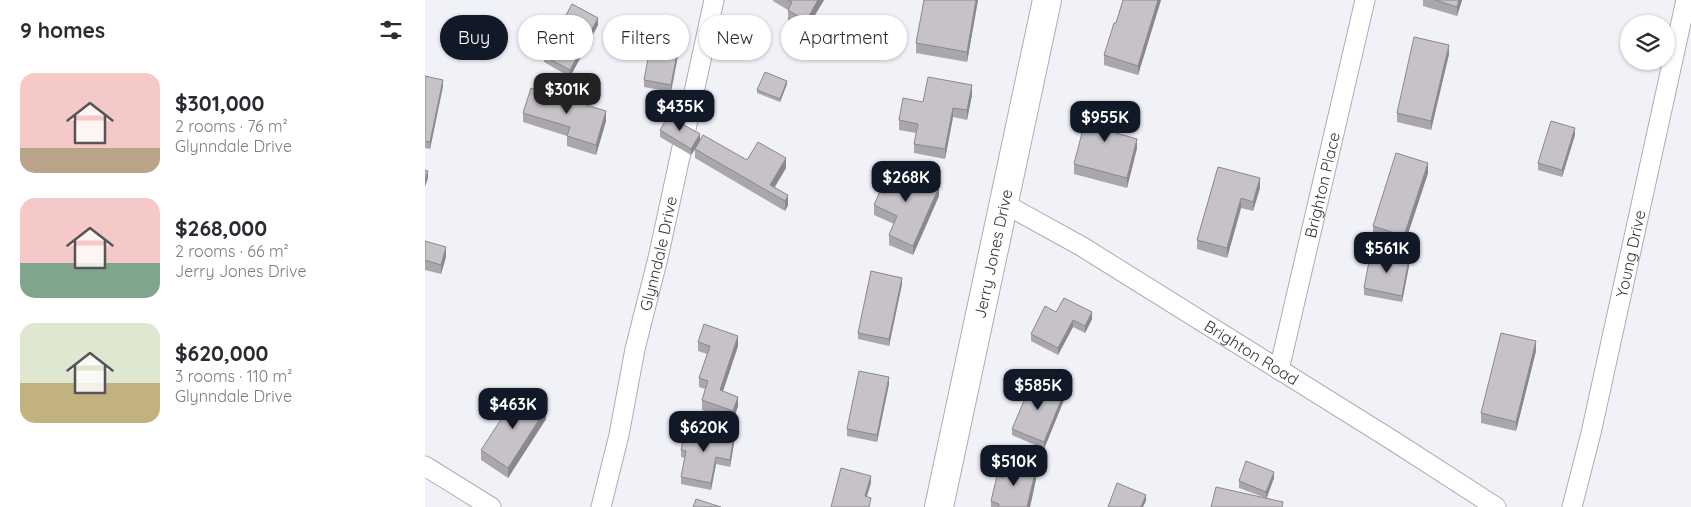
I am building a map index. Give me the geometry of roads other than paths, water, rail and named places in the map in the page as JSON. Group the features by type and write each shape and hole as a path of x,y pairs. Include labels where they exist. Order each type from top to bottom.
{"main road":[{"name":"Jerry Jones Drive","path":"939,507 1047,0"}],"street":[{"name":"Glynndale Drive","path":"601,507 619,435 635,349 658,258 714,0"},
{"name":"Brighton Place","path":"1279,370 1365,0"},
{"name":"Young Drive","path":"1572,507 1683,58 1686,0"},
{"name":"Brighton Road","path":"1003,203 1081,246 1496,507"},
{"path":"425,466 491,507"}]}
